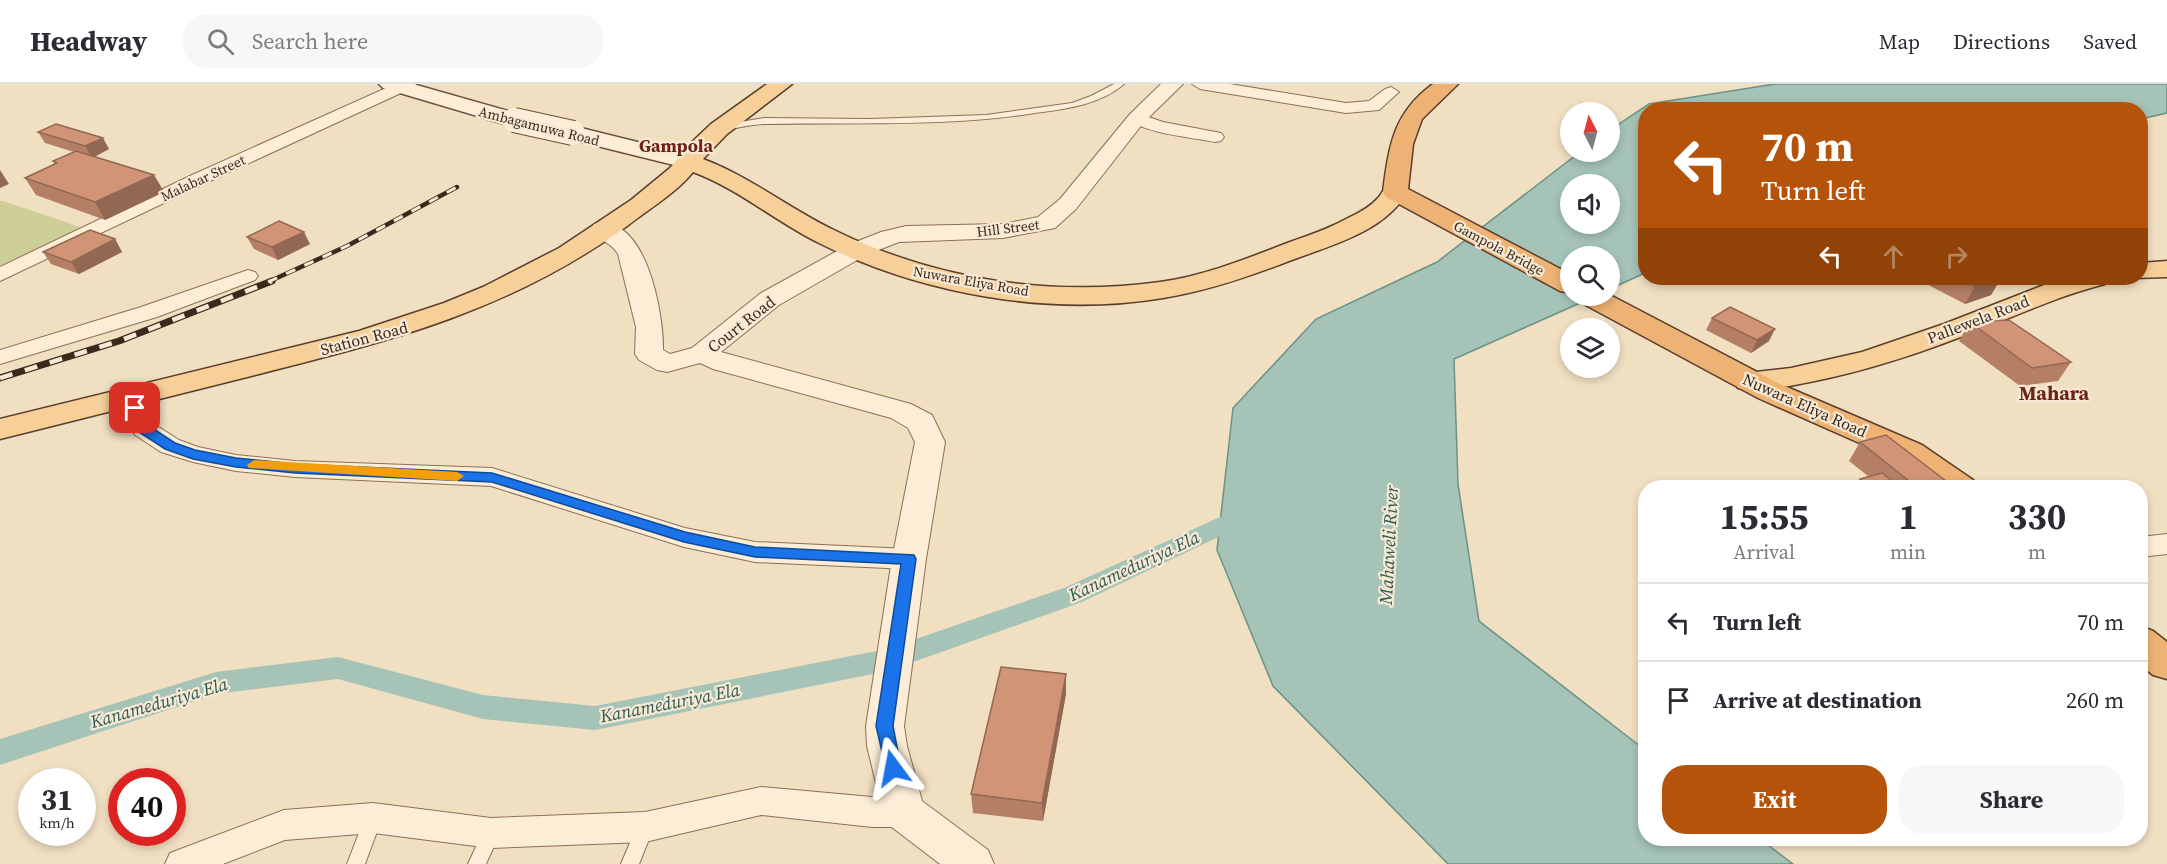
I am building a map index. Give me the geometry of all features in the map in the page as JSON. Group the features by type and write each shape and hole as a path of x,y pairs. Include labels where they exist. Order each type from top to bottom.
{"highway":[{"path":"1395,192 1401,141 1411,115 1423,101 1448,84"},
{"name":"Gampola Bridge","path":"1395,192 1560,280"},
{"name":"Nuwara Eliya Road","path":"1609,306 1749,381 1911,453 1950,480"},
{"path":"2148,648 2167,664"}],"main road":[{"name":"Station Road","path":"0,429 423,321 515,284 603,230 669,182 690,162 701,146 781,84"},
{"name":"Ambagamuwa Road","path":"399,85 514,120 690,162"},
{"name":"Nuwara Eliya Road","path":"690,162 722,173 811,228 891,264 925,274 1011,290 1082,294 1141,292 1224,275 1300,248 1382,210 1392,202 1395,192"},
{"path":"2148,270 2167,269"},
{"name":"Pallewela Road","path":"1749,381 1774,380 1862,363 2069,285"},
{"name":"Pallewela Road","path":"1808,408 1811,398 1847,376 1862,363"}],"street":[{"name":"Hill Street","path":"857,250 906,233 1003,231 1046,223 1068,204 1137,118 1173,84"},
{"path":"1200,84 1346,108 1373,106 1391,92"},
{"name":"Malabar Street","path":"0,275 399,85"},
{"path":"1137,118 1159,126 1215,137"},
{"name":"Court Road","path":"603,230 624,243 631,254 650,327 649,354 667,364 702,354 770,299 857,250"},
{"path":"0,357 149,312 248,276"},
{"path":"702,354 723,363 901,411 921,422 930,442 907,574 885,726 887,746 904,812"},
{"path":"135,396 135,408 144,429 170,446 193,454 236,463 295,469 492,477 684,537 755,552 907,574"},
{"path":"2148,546 2167,544"},
{"path":"183,864 284,825 373,818 491,833 645,827 761,801 873,812 904,812 973,864"}],"lane":[{"path":"722,128 764,122 870,122 986,118 1074,105 1094,98 1119,84"},
{"path":"356,864 373,818"},
{"path":"630,864 645,827"},
{"path":"477,864 491,833"}],"green space":[{"path":"0,201 3,201 86,229 0,273"}],"water":[{"path":"1775,84 2167,84 2167,113 2148,117 2148,102 1662,102"},
{"name":"Mahaweli River","path":"1638,111 1638,276 1620,284 1620,246 1560,246 1560,306 1573,306 1454,359 1458,484 1479,621 1638,745 1638,846 1769,846 1793,864 1448,864 1273,686 1217,550 1233,408 1316,319 1437,262 1567,162 1620,162 1620,123"}],"building":[{"path":"56,124 103,138 85,146 38,132"},
{"path":"76,151 154,175 95,202 25,178 57,163 53,161"},
{"path":"279,221 304,232 272,247 247,237"},
{"path":"90,230 115,239 71,262 43,252"},
{"path":"1730,307 1775,329 1757,340 1712,318"},
{"path":"2009,320 2071,362 2032,368 1970,322"},
{"path":"1886,435 1945,480 1908,480 1860,442"},
{"path":"1882,473 1891,480 1861,480"},
{"path":"1001,667 1066,674 1042,803 971,794"}],"waterway":[{"name":"Kanameduriya Ela","path":"0,752 216,683 338,668 483,707 595,718 888,660 1073,595 1220,526"}],"railway":[{"path":"268,282 347,246 457,187"},
{"path":"0,378 119,341 272,281"}],"slow traffic":[{"path":"254,465 457,476"}],"district":[{"name":"Gampola","path":"676,146"},
{"name":"Mahara","path":"2054,393"}],"route":[{"path":"135,408 144,429 155,438 193,454 236,463 295,469 492,477 684,537 755,552 909,559 885,726 893,768"}]}
